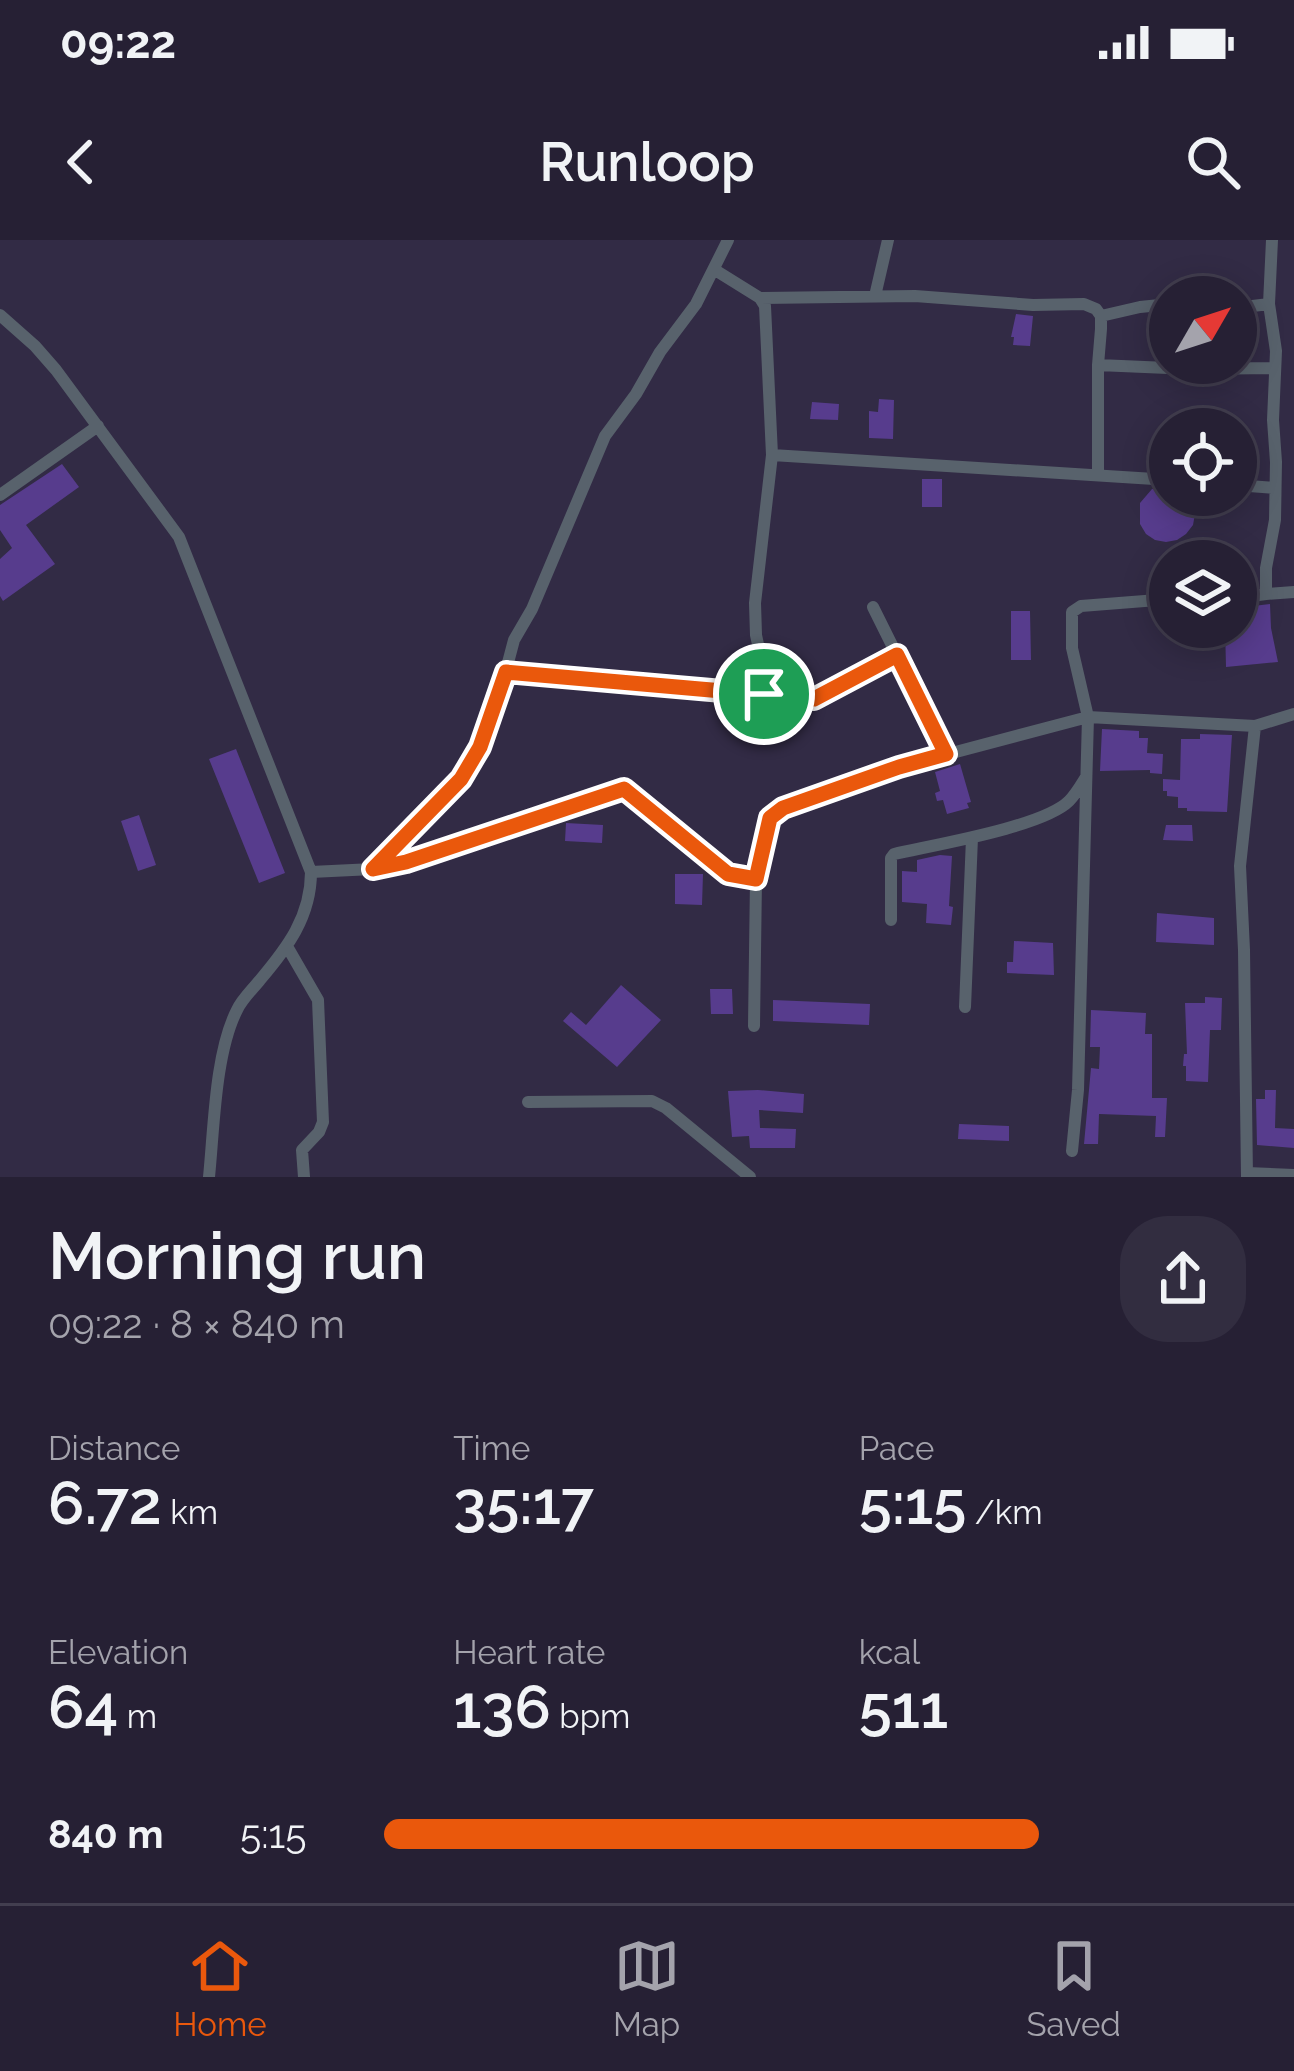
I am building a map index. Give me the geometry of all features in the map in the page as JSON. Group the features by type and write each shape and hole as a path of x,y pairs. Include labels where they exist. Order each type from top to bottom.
{"street":[{"path":"373,869 461,779 480,747 518,630 532,609 604,436 696,304 728,240"},
{"path":"875,296 888,240"},
{"path":"1266,594 1276,461 1275,331 1269,304 1272,240"},
{"path":"715,270 765,306 772,455 755,603 764,694"},
{"path":"760,298 915,296 1084,304 1096,309 1101,316 1098,475"},
{"path":"1257,305 1269,304"},
{"path":"1101,316 1149,306"},
{"path":"0,315 56,370 179,537 311,872 307,906 288,948 238,1006 228,1032 209,1177"},
{"path":"1098,365 1275,368"},
{"path":"0,495 98,426"},
{"path":"772,455 1149,479"},
{"path":"1257,487 1274,488"},
{"path":"1257,595 1294,592"},
{"path":"1072,1151 1078,1090 1088,717 1072,648 1072,613 1081,606 1149,601"},
{"path":"874,607 946,754"},
{"path":"506,672 820,697 897,655"},
{"path":"754,1026 756,879 770,818 783,808 899,767 1088,717 1255,726 1294,714"},
{"path":"1255,726 1240,866 1247,1175 1294,1174"},
{"path":"892,920 894,854 972,838 1057,810 1070,801 1088,775"},
{"path":"311,872 406,862 624,789 728,874 756,879"},
{"path":"965,1007 972,838"},
{"path":"288,948 318,1000 323,1122 302,1150 304,1177"},
{"path":"528,1102 652,1101 750,1177"}],"building":[{"path":"1016,314 1033,316 1030,346 1013,345"},
{"path":"879,399 894,400 893,439 869,438 869,411 878,412"},
{"path":"812,402 839,404 838,420 810,419"},
{"path":"62,464 79,487 26,525 55,564 3,601 0,559 12,548 0,530 0,505"},
{"path":"922,479 942,479 942,507 922,507"},
{"path":"1149,492 1149,516 1195,516 1193,525 1177,540 1155,540 1140,524 1140,503"},
{"path":"1270,604 1278,662 1226,667 1226,648 1257,648 1257,606"},
{"path":"1011,611 1030,611 1031,660 1011,660"},
{"path":"1102,729 1139,731 1139,738 1148,738 1147,753 1163,754 1162,774 1100,771"},
{"path":"1200,734 1232,735 1227,812 1187,811 1178,808 1178,797 1163,791 1163,779 1180,780 1181,739 1200,739"},
{"path":"236,749 285,873 259,883 209,759"},
{"path":"960,764 971,802 969,808 947,814 943,800 937,801 935,793 940,791 935,772"},
{"path":"139,815 156,865 138,871 121,821"},
{"path":"566,823 603,825 602,843 565,841"},
{"path":"1166,825 1192,825 1193,841 1163,840"},
{"path":"952,856 951,925 926,923 927,904 902,902 902,871 917,872 917,860"},
{"path":"675,874 703,874 702,905 675,904"},
{"path":"1157,913 1214,918 1214,945 1156,942"},
{"path":"1014,941 1053,943 1054,975 1007,973"},
{"path":"621,985 661,1020 617,1067 563,1021 571,1012 586,1025"},
{"path":"710,989 732,989 733,1014 711,1014"},
{"path":"1205,997 1222,998 1221,1030 1210,1030 1208,1082 1186,1081 1185,1003 1205,1003"},
{"path":"773,1000 870,1004 869,1025 773,1021"},
{"path":"1091,1010 1146,1013 1145,1034 1152,1034 1152,1098 1167,1098 1165,1137 1155,1137 1156,1116 1099,1114 1098,1144 1084,1144 1091,1068 1099,1069 1100,1047 1090,1047"},
{"path":"1265,1090 1276,1090 1275,1128 1294,1129 1294,1148 1257,1145 1256,1099 1265,1099"},
{"path":"728,1091 804,1094 803,1113 759,1110 760,1128 796,1129 795,1148 750,1148 749,1136 732,1137"},
{"path":"959,1124 1009,1126 1009,1141 958,1139"}],"route":[{"path":"897,655 946,754 783,808 770,818 756,879 728,874 624,789 373,869 461,779 480,747 506,672 764,694 814,699 897,655"}]}
